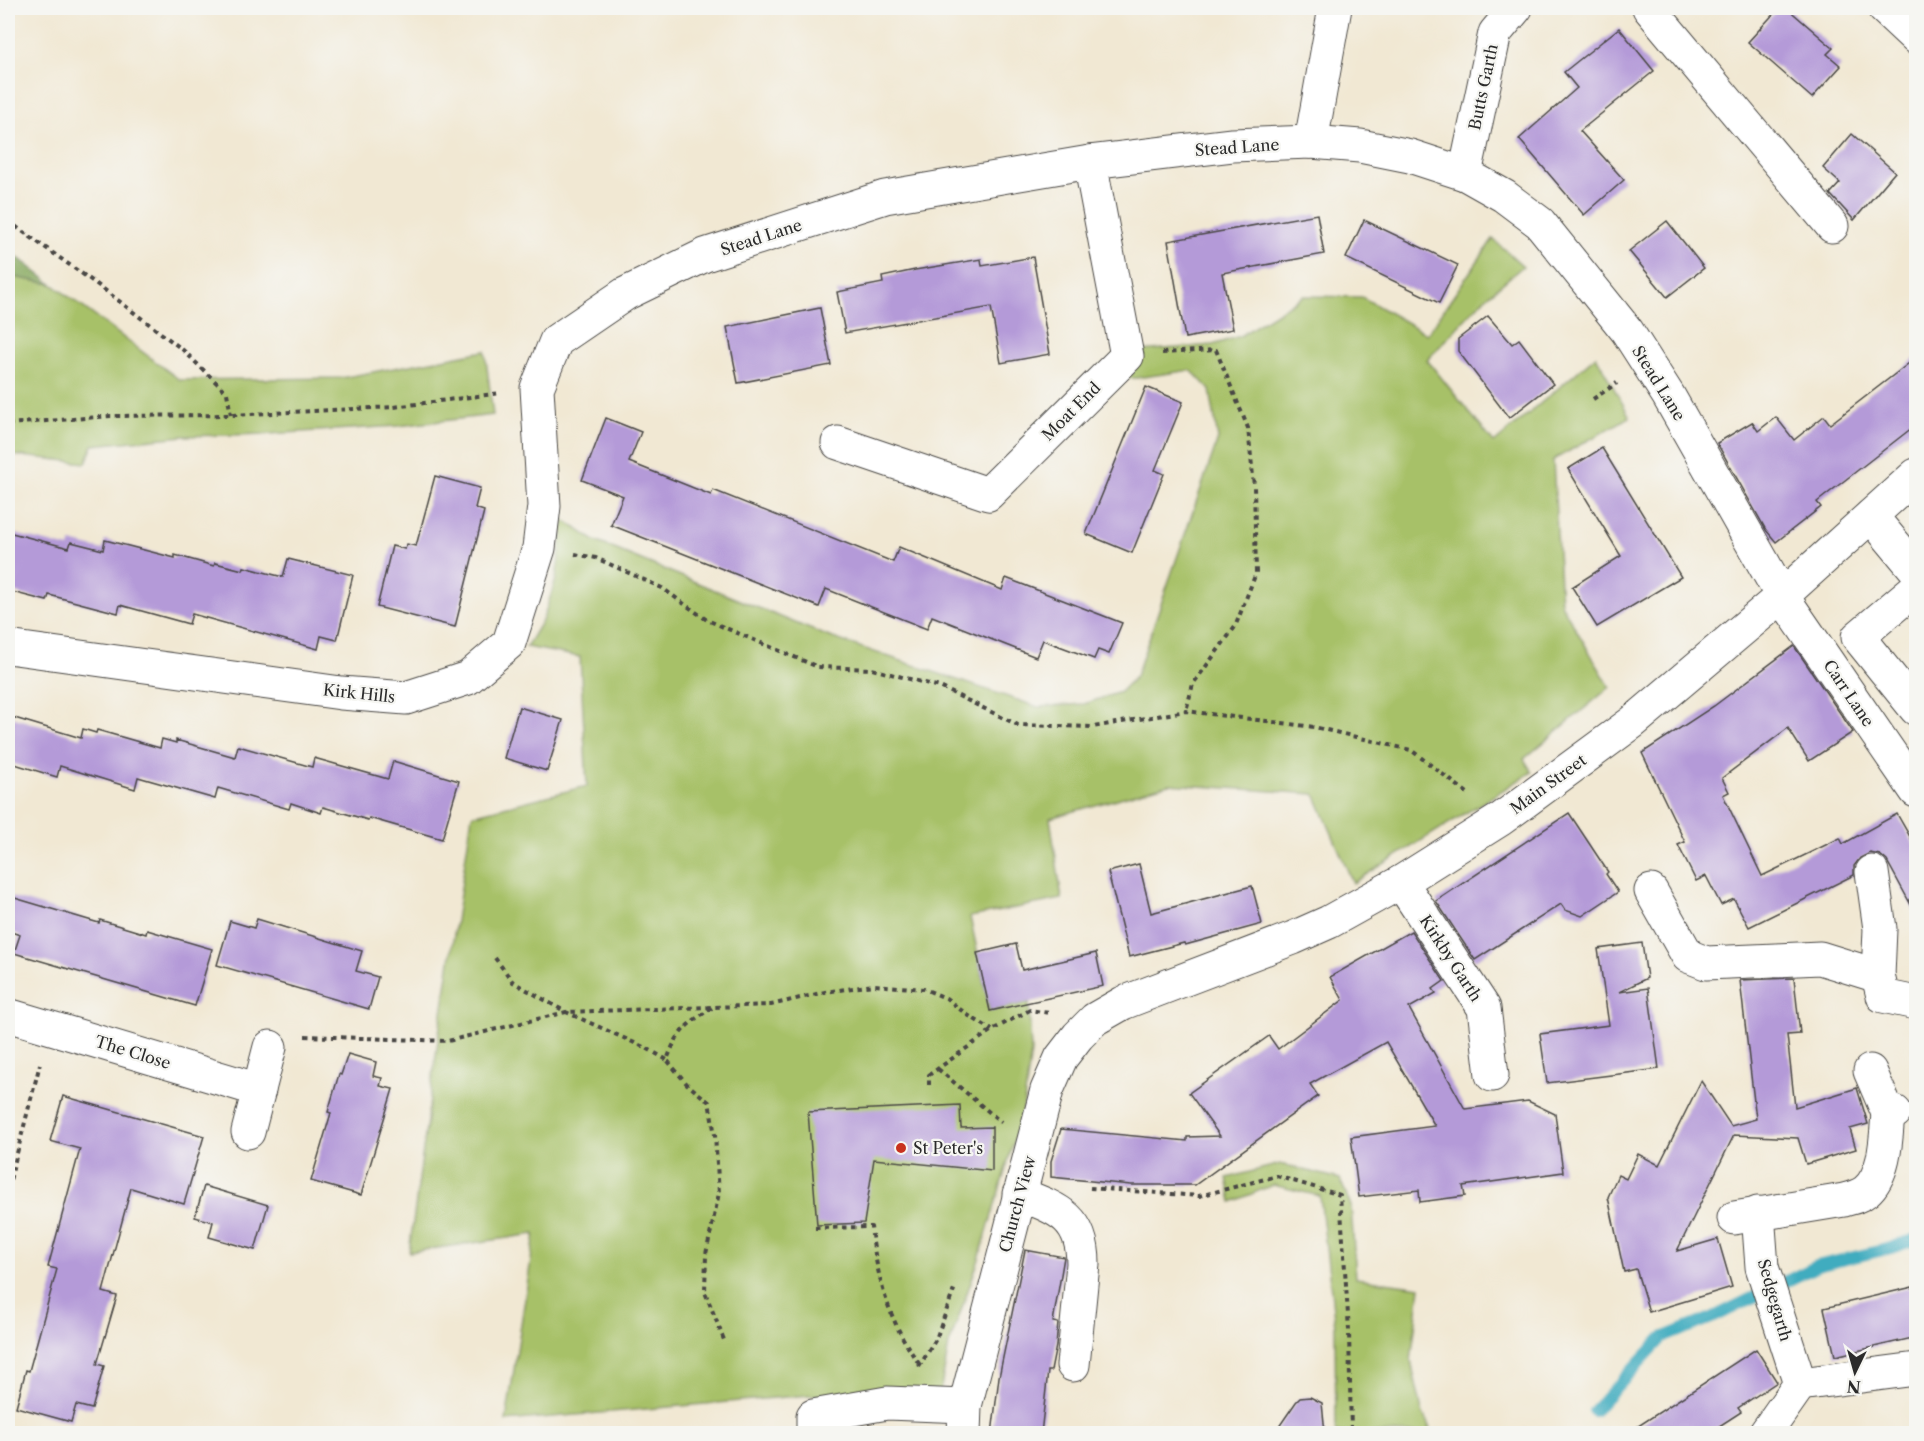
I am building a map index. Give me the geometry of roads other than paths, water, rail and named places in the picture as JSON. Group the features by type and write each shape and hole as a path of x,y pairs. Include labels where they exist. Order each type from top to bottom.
{"street":[{"path":"1311,142 1335,8"},
{"name":"Butts Garth","path":"1465,174 1495,33 1516,8"},
{"path":"1649,8 1832,226"},
{"path":"1884,8 1917,38"},
{"name":"Stead Lane","path":"537,388 556,341 625,294 705,255 885,196 1090,162 1232,145 1311,142 1360,147 1410,156 1465,174 1504,196 1540,223 1627,331 1668,395 1782,596"},
{"name":"Moat End","path":"838,443 988,494 1127,356 1090,162"},
{"name":"Kirk Hills","path":"8,647 341,693 406,698 468,678 509,644 539,548 544,507 537,388"},
{"name":"Main Street","path":"1123,1003 1293,938 1361,905 1501,819 1633,722 1782,596 1917,476"},
{"path":"1871,516 1917,570"},
{"path":"1917,588 1858,637 1917,709"},
{"name":"Carr Lane","path":"1782,596 1914,781"},
{"path":"1872,872 1880,929 1878,976 1883,996 1917,1003"},
{"name":"Kirkby Garth","path":"1401,882 1484,1008 1492,1075"},
{"path":"1651,891 1688,956 1706,963 1820,958 1878,976"},
{"name":"Church View","path":"964,1420 1047,1090 1062,1058 1078,1036 1095,1019 1123,1003"},
{"name":"The Close","path":"8,1015 259,1090"},
{"path":"248,1132 270,1047"},
{"name":"Sedgegarth","path":"1800,1384 1746,1216 1844,1200 1866,1190 1874,1181 1879,1170 1891,1113 1870,1071"},
{"path":"1019,1194 1054,1208 1068,1217 1078,1231 1083,1247 1083,1264 1073,1365"},
{"path":"1764,1434 1800,1384 1917,1369"},
{"path":"813,1434 813,1416 876,1404 903,1403 964,1420"}],"waterway":[{"path":"1594,1411 1662,1338 1714,1317 1817,1266 1891,1248 1916,1239"}],"place":[{"name":"St Peter's","path":"901,1148"}]}
